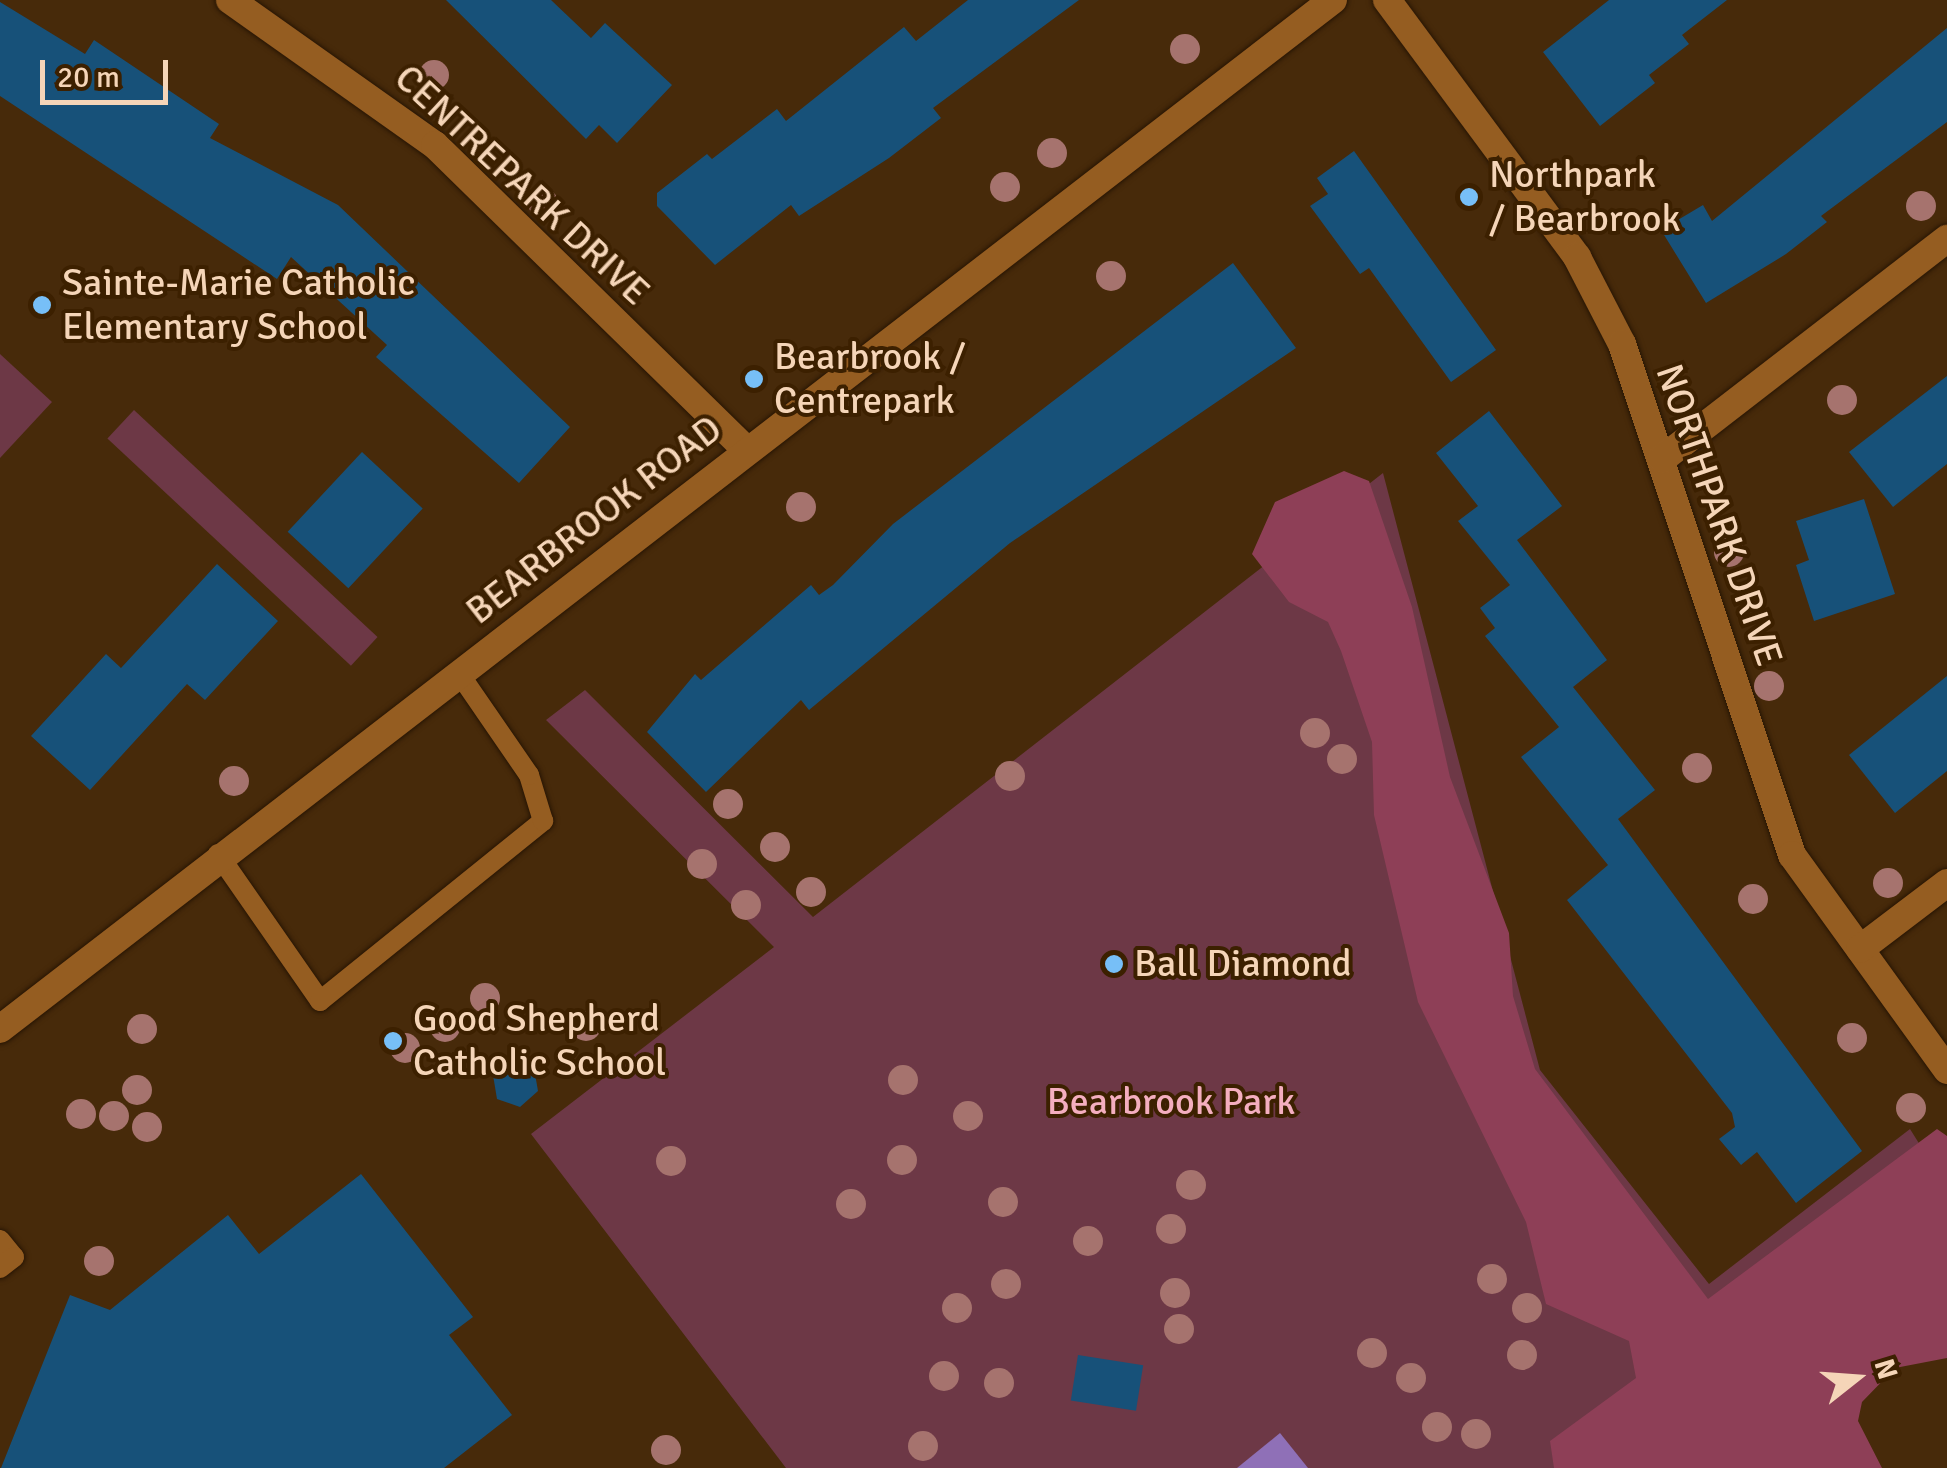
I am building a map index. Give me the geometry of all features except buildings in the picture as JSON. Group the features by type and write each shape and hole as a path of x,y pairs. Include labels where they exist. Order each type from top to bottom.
{"street":[{"name":"CENTREPARK DRIVE","path":"230,0 435,145 744,448"},
{"name":"BEARBROOK ROAD","path":"0,1029 218,854 459,674 744,448 1333,0"},
{"name":"NORTHPARK DRIVE","path":"1387,0 1576,258 1622,344 1792,855 1947,1070"},
{"path":"1662,460 1947,239"},
{"path":"1860,949 1947,883"}],"lane":[{"path":"218,854 320,1001 543,821 529,775 459,674"},
{"path":"0,1240 14,1258 0,1268"}],"green space":[{"path":"0,354 52,402 0,458"},
{"path":"134,410 378,637 351,666 107,439"},
{"name":"Bearbrook Park","path":"1383,473 1540,1070 1709,1284 1910,1129 1947,1188 1595,1468 786,1468 531,1134 774,947 546,720 585,690 813,917"}],"shaded area":[{"path":"1344,471 1369,481 1412,607 1450,777 1509,933 1513,996 1535,1069 1708,1299 1937,1129 1947,1136 1947,1358 1895,1368 1862,1402 1858,1421 1882,1468 1554,1468 1550,1441 1636,1378 1629,1341 1546,1304 1526,1222 1418,1002 1374,815 1372,742 1341,651 1328,622 1289,602 1252,554 1275,502"},
{"path":"1280,1433 1308,1468 1237,1468"}],"place":[{"name":"Northpark / Bearbrook","path":"1469,197"},
{"name":"Sainte-Marie Catholic Elementary School","path":"42,305"},
{"name":"Bearbrook / Centrepark","path":"754,379"},
{"name":"Ball Diamond","path":"1114,964"},
{"name":"Good Shepherd Catholic School","path":"393,1041"}]}
